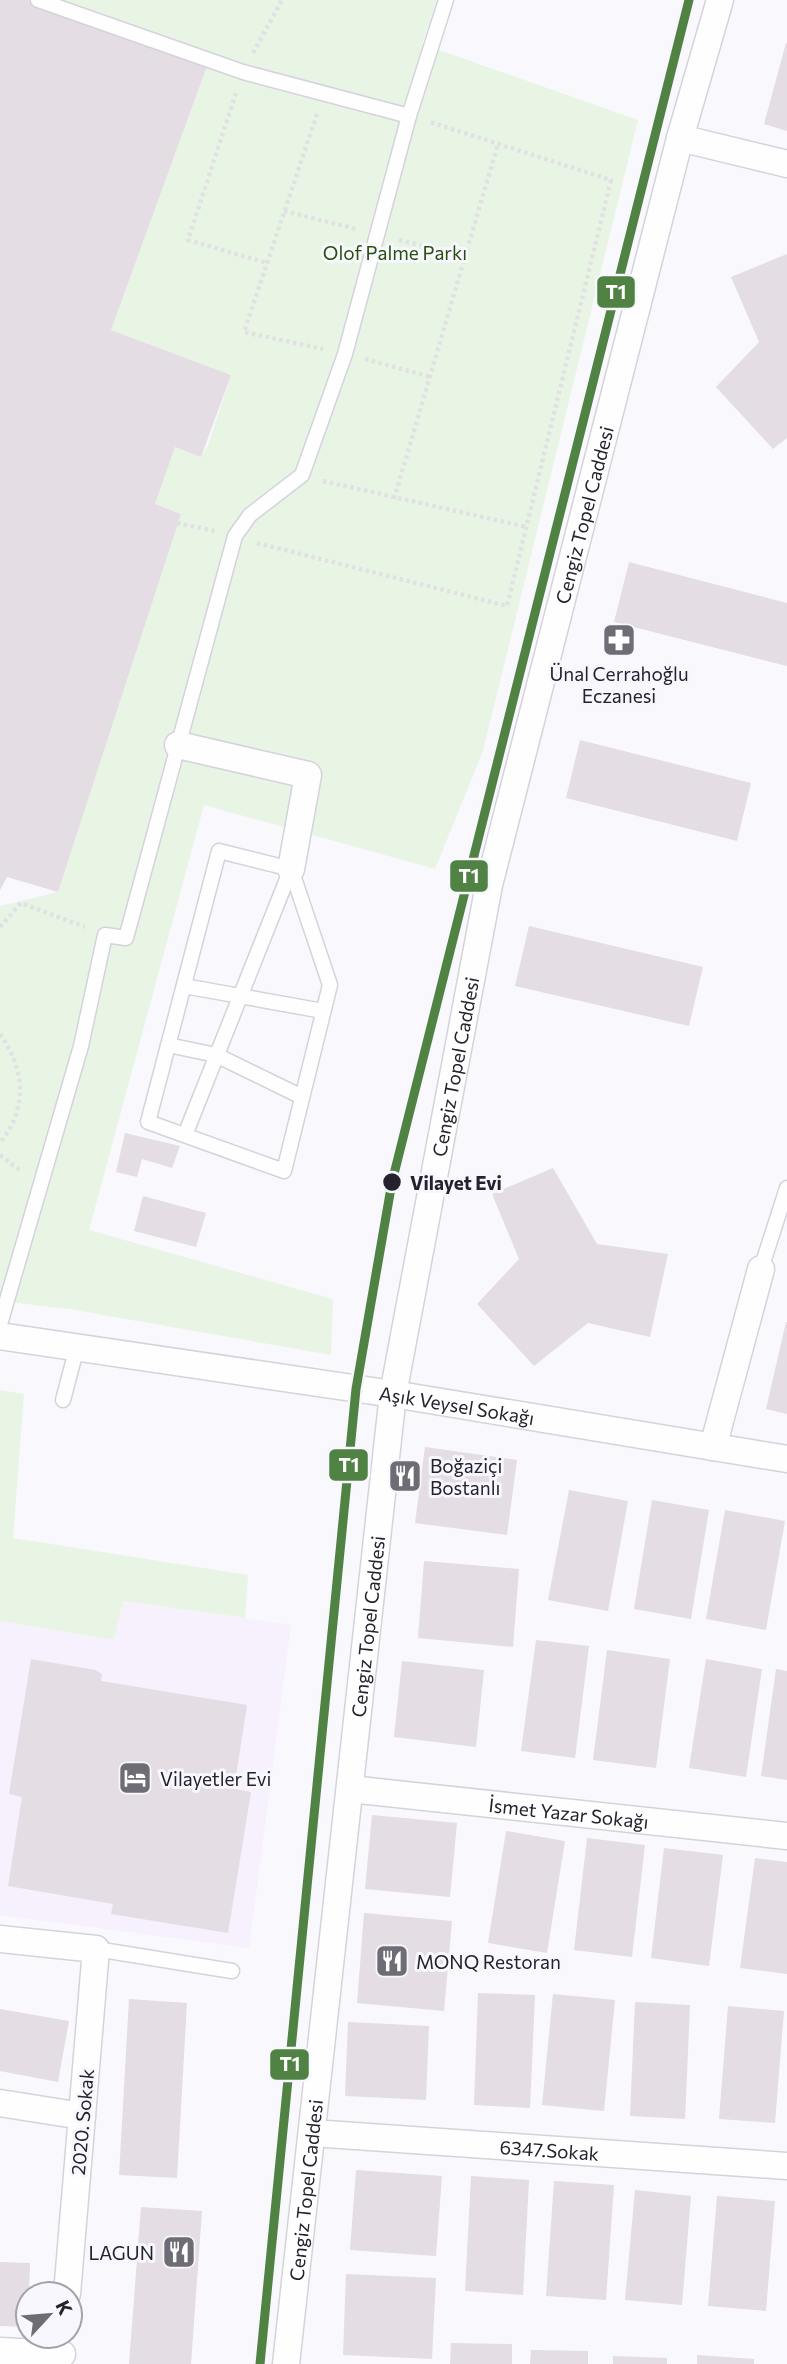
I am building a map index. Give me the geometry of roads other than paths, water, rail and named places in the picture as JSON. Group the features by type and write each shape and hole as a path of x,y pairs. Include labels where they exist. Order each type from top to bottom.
{"street":[{"name":"Cengiz Topel Caddesi","path":"286,2364 393,1394 489,885 680,138 720,0"},
{"path":"680,138 787,164"},
{"path":"178,745 308,775 291,869"},
{"path":"712,1447 761,1269"},
{"name":"Aşık Veysel Sokağı","path":"0,1336 393,1394 787,1459"},
{"name":"İsmet Yazar Sokağı","path":"350,1789 787,1836"},
{"path":"0,1939 96,1949"},
{"name":"2020. Sokak","path":"68,2280 96,1949"},
{"path":"0,2104 82,2116"},
{"name":"6347.Sokak","path":"313,2133 787,2166"},
{"path":"0,2351 62,2351"}],"lane":[{"path":"37,0 243,72 409,116"},
{"path":"0,1324 81,1046 105,935 126,938 235,536 250,515 302,475 345,354 409,116 446,0"},
{"path":"219,851 291,869 330,985 284,1171 148,1122 219,851"},
{"path":"185,1135 291,869"},
{"path":"184,986 323,1011"},
{"path":"168,1045 216,1055 302,1097"},
{"path":"761,1269 781,1228 787,1188"},
{"path":"63,1400 77,1347"},
{"path":"96,1949 232,1971"}],"place":[{"name":"Ünal Cerrahoğlu Eczanesi","path":"619,640"},
{"name":"Vilayet Evi","path":"392,1182"},
{"name":"Boğaziçi Bostanlı","path":"405,1476"},
{"name":"Vilayetler Evi","path":"135,1778"},
{"name":"MONQ Restoran","path":"392,1961"},
{"name":"LAGUN","path":"179,2252"}],"park label":[{"name":"Olof Palme Parkı","path":"395,252"}]}
